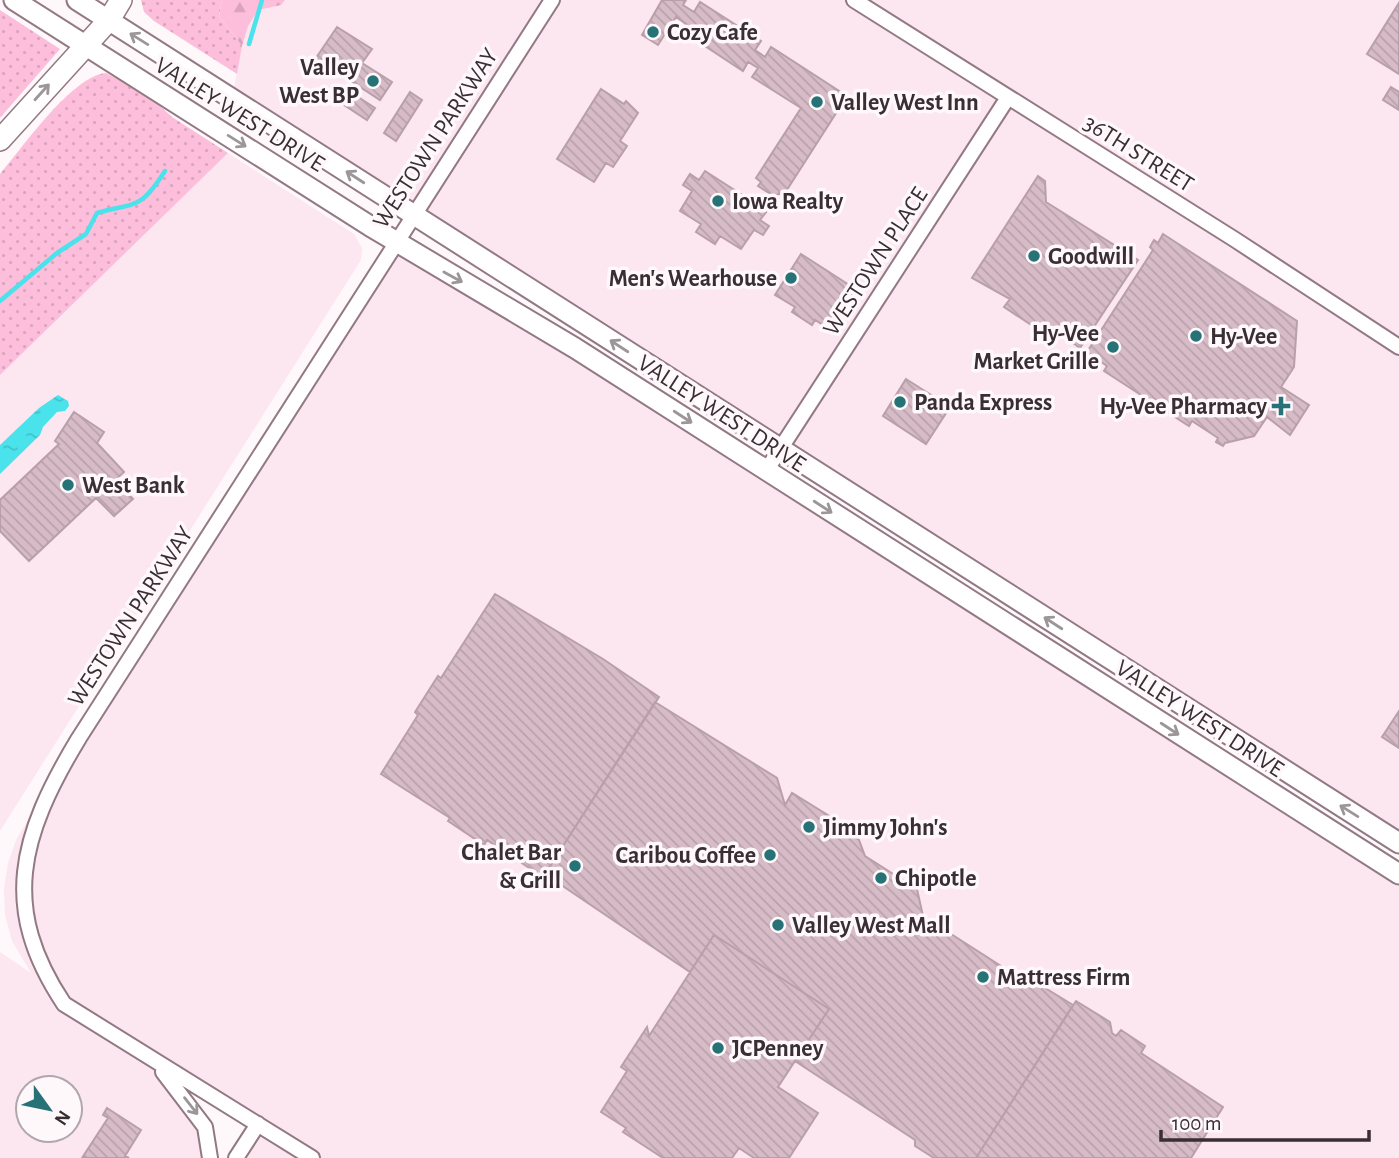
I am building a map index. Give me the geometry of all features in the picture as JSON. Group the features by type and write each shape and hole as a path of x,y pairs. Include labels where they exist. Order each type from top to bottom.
{"highway":[{"path":"0,140 109,20 121,0"}],"main road":[{"name":"VALLEY WEST DRIVE","path":"14,0 395,242 575,348 1399,874"},
{"name":"VALLEY WEST DRIVE","path":"76,0 1399,843"}],"street":[{"name":"WESTOWN PARKWAY","path":"17,838 412,214 552,0"},
{"name":"36TH STREET","path":"854,0 1007,99 1234,239 1399,347"},
{"name":"WESTOWN PLACE","path":"766,471 1007,99"},
{"path":"24,964 41,984 64,1004 312,1158"},
{"path":"156,1063 205,1127 210,1158"},
{"path":"236,1158 258,1124"}],"shaded area":[{"path":"251,0 1399,0 1399,843 232,98"},
{"path":"228,153 354,234 362,248 361,260 0,831 0,375"},
{"name":"Valley West Mall","path":"395,242 1399,874 1399,1158 236,1158 256,1126 158,1064 196,1112 210,1158 0,1158 0,952 31,973 12,941 5,915 4,889 8,863 17,838"}],"green space":[{"path":"141,0 222,0 219,16 242,46 237,74 154,21 144,12"},
{"path":"222,0 285,0 281,5 258,10 248,26 242,46 219,16"},
{"path":"0,10 60,49 0,118"},
{"path":"106,73 148,95 172,117 228,153 0,375 0,174 64,99 78,86"}],"water":[{"path":"58,395 68,401 69,406 65,411 57,412 43,427 40,435 0,474 0,445 39,408"}],"building":[{"name":"Valley West Inn","path":"662,0 686,0 683,5 694,12 700,2 761,41 755,50 765,57 771,47 847,96 783,196 779,193 775,197 758,186 761,182 756,178 801,108 752,77 758,68 748,62 743,71 682,31 686,24 676,17 658,45 642,35"},
{"path":"1399,3 1399,74 1367,54"},
{"path":"337,27 372,49 362,63 392,82 380,100 316,58"},
{"path":"1391,87 1399,92 1399,110 1383,100"},
{"path":"601,89 624,104 626,101 638,113 620,141 627,146 613,167 606,163 594,182 557,159"},
{"path":"349,91 375,108 367,120 341,103"},
{"path":"410,92 422,100 396,141 384,133"},
{"name":"Iowa Realty","path":"705,171 767,211 760,220 769,226 763,235 754,230 741,249 720,236 715,244 696,232 701,224 680,211 692,191 683,185 690,174 699,180"},
{"path":"1038,176 1045,181 1046,202 1138,260 1080,348 1047,324 1042,332 1004,307 1010,299 972,278"},
{"name":"Hy-Vee","path":"1163,234 1297,321 1294,367 1281,387 1309,405 1290,435 1267,417 1254,436 1225,443 1223,446 1216,442 1218,438 1192,421 1189,426 1104,371 1107,366 1087,352 1153,250 1150,247 1154,240 1158,243"},
{"path":"801,254 860,292 834,332 815,320 812,325 792,312 795,307 775,295"},
{"path":"906,379 950,407 926,444 883,416"},
{"name":"West Bank","path":"74,412 104,432 97,443 124,472 115,480 133,499 114,516 96,498 29,561 0,531 0,500 59,444 55,441"},
{"path":"495,594 603,659 659,697 543,877 487,840 484,845 448,821 450,818 381,774 418,715 415,712 438,676 441,678"},
{"name":"Valley West Mall","path":"655,702 777,778 785,805 792,793 831,817 829,820 859,840 865,856 917,889 923,916 1026,982 1032,980 1073,1005 976,1158 934,1158 915,1146 915,1140 795,1061 829,1009 714,935 690,972 545,874"},
{"path":"1399,711 1399,748 1382,737"},
{"name":"JCPenney","path":"714,935 829,1009 778,1087 818,1113 789,1158 754,1158 739,1148 732,1158 663,1158 623,1132 626,1128 601,1112 627,1071 621,1067 647,1027 649,1036"},
{"path":"1076,1001 1110,1022 1112,1033 1116,1036 1121,1030 1145,1046 1141,1053 1223,1107 1191,1158 976,1158"},
{"path":"107,1108 141,1130 125,1156 129,1158 82,1158 108,1118 103,1115"}],"waterway":[{"path":"249,44 262,0"},
{"path":"0,301 57,253 86,234 97,213 143,199 165,171"}],"place":[{"name":"Cozy Cafe","path":"653,32"},
{"name":"Valley West BP","path":"373,81"},
{"name":"Valley West Inn","path":"817,102"},
{"name":"Iowa Realty","path":"718,201"},
{"name":"Goodwill","path":"1034,256"},
{"name":"Men's Wearhouse","path":"791,278"},
{"name":"Hy-Vee","path":"1196,336"},
{"name":"Hy-Vee Market Grille","path":"1113,347"},
{"name":"Panda Express","path":"900,402"},
{"name":"Hy-Vee Pharmacy","path":"1281,406"},
{"name":"West Bank","path":"68,485"},
{"name":"Jimmy John's","path":"809,827"},
{"name":"Caribou Coffee","path":"770,855"},
{"name":"Chalet Bar & Grill","path":"575,866"},
{"name":"Chipotle","path":"881,878"},
{"name":"Valley West Mall","path":"778,925"},
{"name":"Mattress Firm","path":"983,977"},
{"name":"JCPenney","path":"718,1048"}]}
